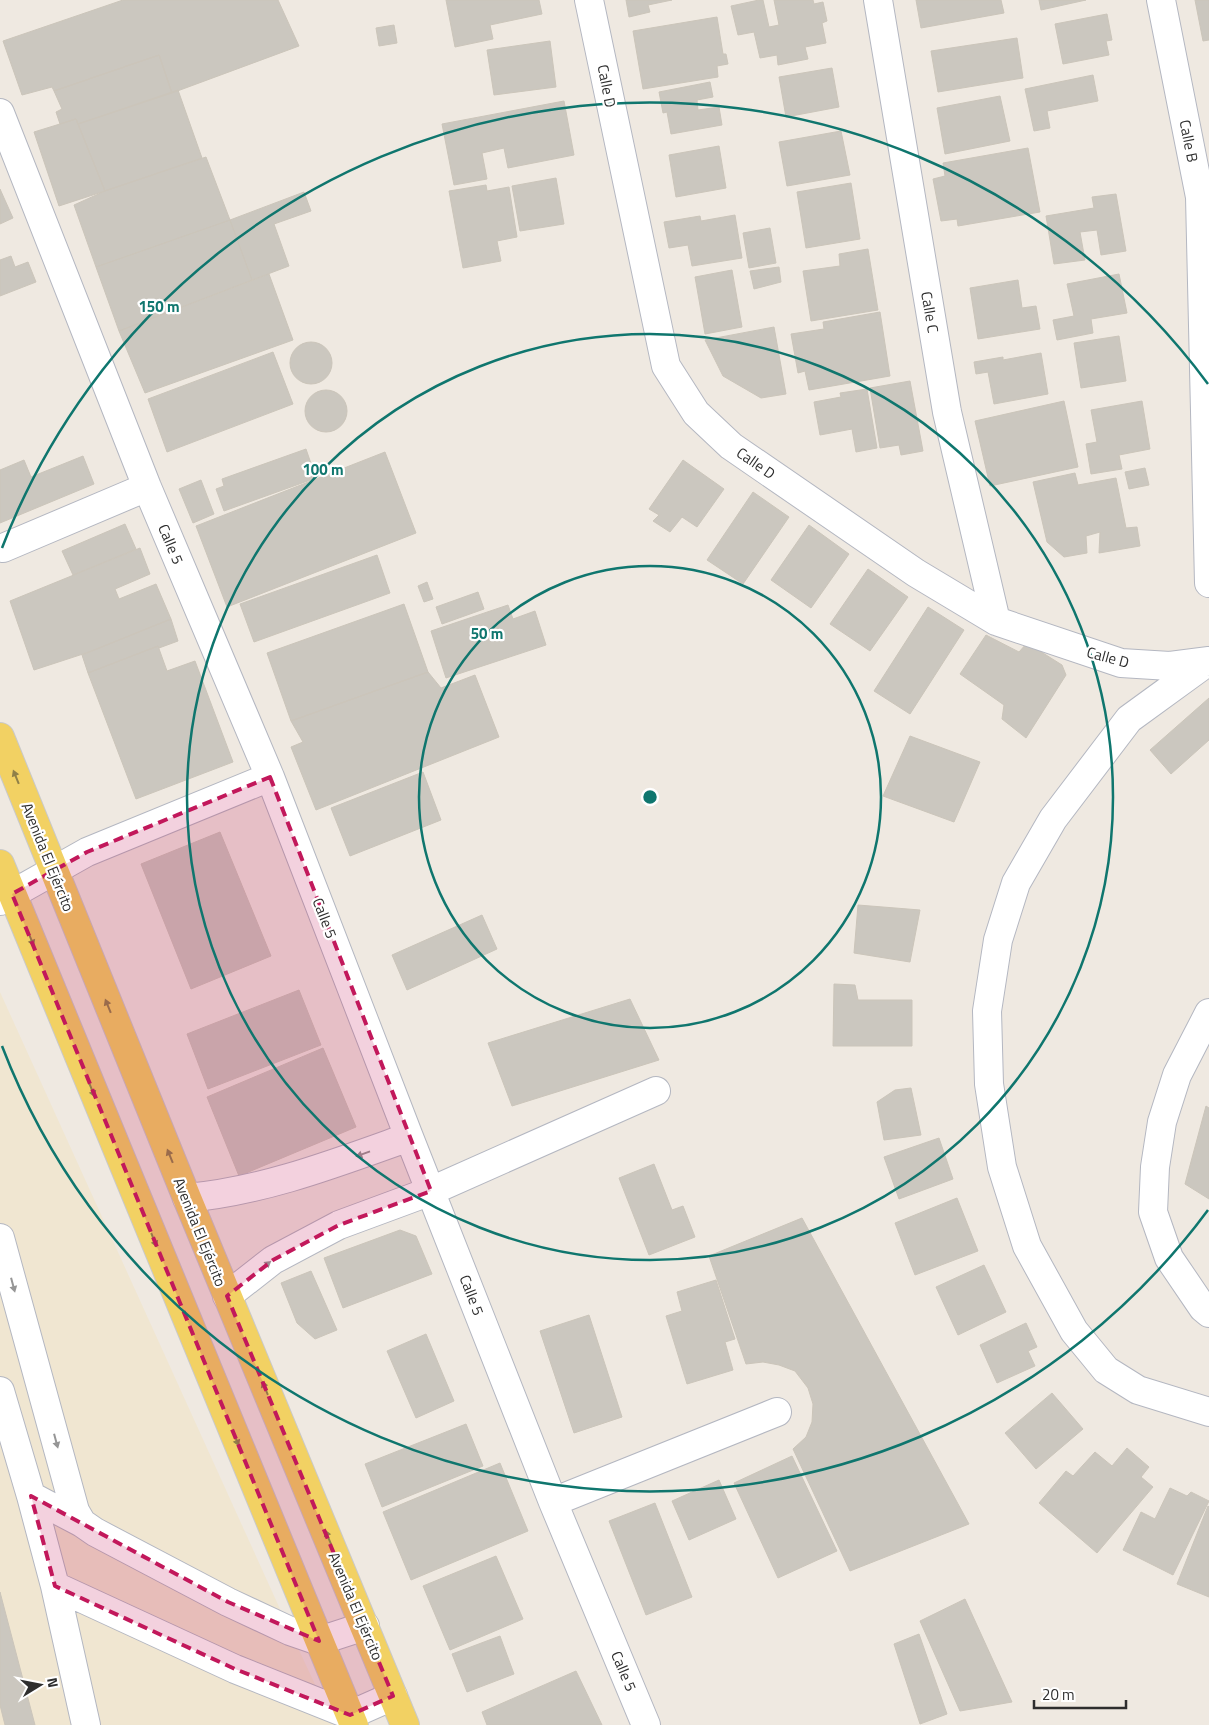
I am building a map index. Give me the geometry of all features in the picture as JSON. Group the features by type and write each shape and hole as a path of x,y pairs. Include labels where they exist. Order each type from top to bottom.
{"main road":[{"name":"Avenida El Ejército","path":"0,737 186,1198 405,1725"},
{"path":"0,864 6,898 352,1720"}],"street":[{"name":"Calle D","path":"590,0 666,366 696,413 739,452 916,574 996,620 1121,663 1170,666 1209,661"},
{"name":"Calle C","path":"878,0 947,412 996,620"},
{"name":"Calle B","path":"1161,0 1200,197 1209,583"},
{"name":"Calle 5","path":"0,113 147,487 270,777 553,1502 646,1725"},
{"path":"3,548 147,487"},
{"path":"1209,661 1129,719 1053,819 1016,883 998,940 987,1011 989,1084 1002,1167 1027,1246 1036,1263 1074,1331 1106,1370 1138,1390 1209,1412"},
{"path":"6,898 87,852 270,777"},
{"path":"1209,1013 1177,1075 1162,1122 1155,1167 1153,1212 1169,1258 1203,1308 1209,1313"},
{"path":"227,1296 273,1260 331,1229 431,1191 656,1091"},
{"path":"186,1198 247,1190 321,1169 409,1137"},
{"path":"0,1238 75,1511 82,1523"},
{"path":"0,1391 55,1586 86,1725"},
{"path":"553,1502 777,1412"},
{"path":"31,1496 228,1602 290,1632 319,1641 365,1626"},
{"path":"55,1586 235,1670 352,1720 393,1696"}],"highlighted area":[{"path":"270,777 431,1191 339,1225 273,1260 227,1296 393,1696 350,1715 235,1669 55,1586 31,1496 228,1602 319,1641 12,894 87,852"}],"shaded area":[{"path":"0,992 290,1631 334,1725 0,1725"}],"building":[{"path":"123,0 278,0 299,46 172,93 159,55 54,91 52,87 22,95 3,41"},
{"path":"446,0 539,0 542,14 490,25 493,39 455,47"},
{"path":"626,0 672,0 648,5 650,12 629,17"},
{"path":"763,0 769,27 779,25 774,0 813,0 814,4 823,2 827,21 822,23 826,43 805,47 808,59 778,65 777,55 760,58 754,32 738,35 731,6"},
{"path":"916,0 1001,0 1004,13 921,28"},
{"path":"1039,0 1086,0 1041,10"},
{"path":"1195,0 1209,0 1209,40 1203,41"},
{"path":"1107,14 1112,40 1106,41 1109,55 1063,64 1055,24"},
{"path":"717,17 723,54 726,54 728,64 717,66 718,77 643,89 633,31"},
{"path":"394,25 397,43 379,46 376,28"},
{"path":"1017,38 1023,78 938,92 931,51"},
{"path":"550,41 556,87 494,95 487,50"},
{"path":"159,55 172,93 78,124 76,119 60,124 56,112 62,109 54,91"},
{"path":"832,68 839,107 786,117 779,77"},
{"path":"1093,75 1098,101 1047,111 1050,128 1034,131 1025,89"},
{"path":"710,82 713,97 697,100 698,110 719,107 722,125 671,134 667,112 663,113 659,92"},
{"path":"178,90 202,158 105,191 78,124"},
{"path":"1000,96 1010,141 945,154 937,108"},
{"path":"564,101 574,155 508,168 504,148 482,153 487,179 454,185 442,124"},
{"path":"76,119 105,191 59,206 34,132"},
{"path":"841,131 850,175 787,186 779,142"},
{"path":"719,146 726,188 676,197 669,155"},
{"path":"1028,148 1040,212 958,226 957,219 941,221 933,179 945,176 943,163"},
{"path":"206,157 230,220 96,267 74,205 105,191"},
{"path":"556,178 564,224 520,231 512,186"},
{"path":"851,183 860,239 806,248 797,192"},
{"path":"486,185 487,191 509,187 517,237 497,241 501,261 463,268 449,191"},
{"path":"0,189 13,218 0,224"},
{"path":"304,192 311,211 274,224 289,266 252,280 230,220"},
{"path":"1116,194 1126,251 1101,255 1097,230 1080,232 1085,260 1054,264 1046,216 1094,208 1092,197"},
{"path":"735,215 742,258 692,266 688,245 669,248 664,222 700,216 701,221"},
{"path":"230,220 252,280 119,331 96,267"},
{"path":"770,228 776,263 749,268 743,233"},
{"path":"868,249 878,310 811,321 803,271 840,266 839,254"},
{"path":"11,256 15,267 28,262 36,282 0,296 0,260"},
{"path":"779,267 781,282 754,289 750,271"},
{"path":"732,270 742,327 705,334 695,277"},
{"path":"269,274 293,340 145,393 119,331"},
{"path":"1119,274 1127,313 1091,319 1093,333 1057,340 1053,320 1074,316 1067,284"},
{"path":"1018,280 1022,308 1036,306 1040,329 978,339 970,288"},
{"path":"880,312 890,376 809,390 805,371 798,373 791,334 824,329 823,322"},
{"path":"774,327 786,394 761,398 723,376 705,340"},
{"path":"1119,336 1126,381 1081,388 1074,343"},
{"path":"315,342 323,345 329,351 332,363 329,375 323,381 307,384 299,381 293,375 290,359 293,351 299,345"},
{"path":"273,352 293,404 167,452 148,399"},
{"path":"1041,353 1048,394 994,404 988,372 976,374 974,362 1003,357 1003,360"},
{"path":"910,381 923,451 901,455 899,445 880,448 870,388"},
{"path":"867,389 877,448 856,452 852,429 820,435 814,402 841,397 840,393"},
{"path":"330,390 338,393 344,399 347,411 344,423 338,429 322,432 314,429 308,423 305,407 308,399 314,393"},
{"path":"1064,401 1078,467 990,486 975,421"},
{"path":"1142,401 1150,449 1119,455 1122,469 1091,474 1086,444 1097,442 1091,410"},
{"path":"306,449 316,478 224,511 216,489 224,486 222,479"},
{"path":"385,452 416,533 227,607 196,526"},
{"path":"83,456 94,484 0,523 0,470 24,460 31,477"},
{"path":"683,460 724,489 697,527 682,517 670,532 653,521 659,515 649,509"},
{"path":"1145,468 1149,485 1129,489 1125,472"},
{"path":"1075,473 1078,485 1116,478 1126,528 1137,527 1140,546 1099,553 1100,532 1086,536 1087,553 1064,557 1047,542 1033,482"},
{"path":"201,480 214,514 193,523 179,489"},
{"path":"753,492 789,517 743,584 707,560"},
{"path":"125,524 136,549 73,575 62,551"},
{"path":"809,525 849,554 811,608 771,580"},
{"path":"140,548 150,574 115,589 119,599 156,584 171,619 89,652 34,670 10,601"},
{"path":"377,555 390,593 254,642 240,604"},
{"path":"868,569 908,597 870,651 830,624"},
{"path":"427,582 433,599 424,602 418,586"},
{"path":"478,592 484,609 442,624 436,607"},
{"path":"404,604 428,672 291,721 267,653"},
{"path":"508,605 513,619 535,611 546,645 446,678 431,631"},
{"path":"928,607 964,630 910,714 874,691"},
{"path":"171,619 178,641 159,648 158,646 88,673 82,655"},
{"path":"986,635 1019,652 1027,643 1062,665 1066,675 1026,738 1002,719 1004,705 960,674"},
{"path":"158,646 167,671 195,661 233,762 136,799 88,673"},
{"path":"428,672 441,688 475,675 499,737 316,810 291,747 303,742 291,721"},
{"path":"1209,698 1209,740 1171,774 1150,750"},
{"path":"910,736 980,762 954,822 883,796"},
{"path":"423,772 441,820 350,856 331,808"},
{"path":"220,832 271,956 191,989 141,864"},
{"path":"858,905 920,910 910,962 854,953"},
{"path":"482,915 497,949 407,990 392,955"},
{"path":"834,984 855,985 858,1000 912,1000 912,1046 833,1046"},
{"path":"299,990 321,1045 208,1089 187,1034"},
{"path":"630,999 659,1060 512,1106 488,1043"},
{"path":"323,1048 356,1127 239,1176 207,1097"},
{"path":"911,1088 921,1135 884,1140 877,1102 895,1090"},
{"path":"1206,1106 1209,1108 1209,1199 1185,1184"},
{"path":"939,1138 953,1179 899,1199 884,1157"},
{"path":"654,1164 672,1210 683,1206 695,1237 649,1255 619,1178"},
{"path":"957,1198 978,1251 915,1275 895,1223"},
{"path":"802,1218 969,1524 850,1571 793,1449 806,1437 812,1422 813,1404 808,1388 795,1371 763,1362 746,1364 709,1256"},
{"path":"400,1230 416,1236 432,1274 343,1308 324,1258"},
{"path":"984,1265 1006,1312 958,1335 936,1287"},
{"path":"311,1271 337,1330 315,1339 297,1323 281,1283"},
{"path":"716,1280 735,1339 725,1342 733,1370 687,1384 666,1316 682,1311 677,1292"},
{"path":"589,1315 622,1417 574,1433 540,1331"},
{"path":"1026,1323 1037,1347 1028,1351 1035,1366 997,1383 980,1345"},
{"path":"426,1334 454,1401 416,1418 387,1351"},
{"path":"1052,1393 1083,1429 1036,1469 1005,1433"},
{"path":"466,1424 483,1466 382,1507 365,1464"},
{"path":"1127,1448 1149,1467 1141,1477 1153,1487 1097,1553 1039,1503 1066,1471 1073,1476 1095,1452 1112,1466"},
{"path":"792,1456 837,1551 778,1578 734,1483"},
{"path":"500,1463 528,1531 411,1580 383,1512"},
{"path":"719,1480 736,1519 689,1540 672,1501"},
{"path":"1170,1488 1187,1496 1191,1492 1209,1501 1173,1575 1123,1550 1141,1512 1155,1519"},
{"path":"655,1503 692,1597 646,1615 609,1521"},
{"path":"1209,1507 1209,1597 1177,1584"},
{"path":"496,1556 523,1619 450,1650 423,1586"},
{"path":"0,1592 35,1725 5,1725 0,1705"},
{"path":"965,1599 1012,1702 960,1711 920,1621"},
{"path":"919,1634 947,1714 920,1724 894,1644"},
{"path":"500,1636 514,1674 467,1692 452,1654"},
{"path":"576,1671 602,1725 487,1725 482,1712"}]}
